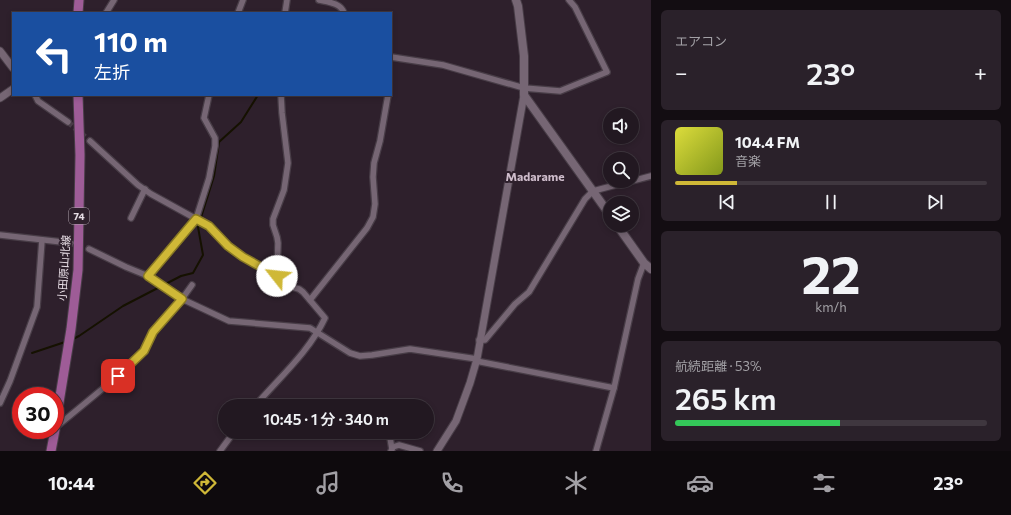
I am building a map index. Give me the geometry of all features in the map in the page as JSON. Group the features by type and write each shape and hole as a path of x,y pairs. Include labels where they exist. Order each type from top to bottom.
{"main road":[{"path":"78,12 79,0"},
{"path":"516,0 524,56 524,91 603,205"},
{"name":"小田原山北線","path":"62,387 78,270 80,155 78,96"},
{"path":"622,232 644,263 651,269"},
{"name":"74","path":"51,451 53,439"}],"street":[{"path":"107,12 114,0"},
{"path":"238,12 243,0"},
{"path":"285,12 287,0"},
{"path":"319,0 339,6 343,12"},
{"path":"392,57 449,66 524,91 560,91 607,72 575,7 569,0"},
{"path":"0,51 12,67"},
{"path":"0,98 12,90"},
{"path":"437,451 456,421 477,360 524,91"},
{"path":"36,96 38,101 68,122"},
{"path":"148,276 196,219 209,178 215,146 214,138 204,118 209,96"},
{"path":"277,276 278,243 273,225 273,219 284,190 288,163 281,96"},
{"path":"310,300 367,228 373,217 375,204 373,177 374,163 380,141 388,96"},
{"path":"90,141 145,189 209,226 228,246 243,257 277,276 284,285 299,289 325,318 316,333 284,376 262,399"},
{"path":"639,179 651,176"},
{"path":"480,340 485,340 515,304 529,292 585,199 593,191 605,188"},
{"path":"131,218 145,189"},
{"path":"0,235 71,243"},
{"path":"0,403 10,382 37,307 42,240"},
{"path":"89,249 148,276 182,299 229,321 310,328 350,353 360,356 410,349 477,360 614,388"},
{"path":"596,451 614,388 638,279 644,263"},
{"path":"64,421 118,376 144,351 153,332 182,299 192,285"},
{"path":"220,451 229,439"},
{"path":"390,439 391,450 399,445 420,451"}],"waterway":[{"path":"73,339 123,306 181,276 193,273 203,255 198,227 214,176 219,142 241,122 257,96"},
{"path":"32,353 65,342"}],"tunnel":[{"path":"68,122 90,141"}],"district":[{"name":"Madarame","path":"535,177"}],"route":[{"path":"118,376 144,351 153,332 182,299 148,276 196,219 209,226 228,246 243,257 277,276"}]}
